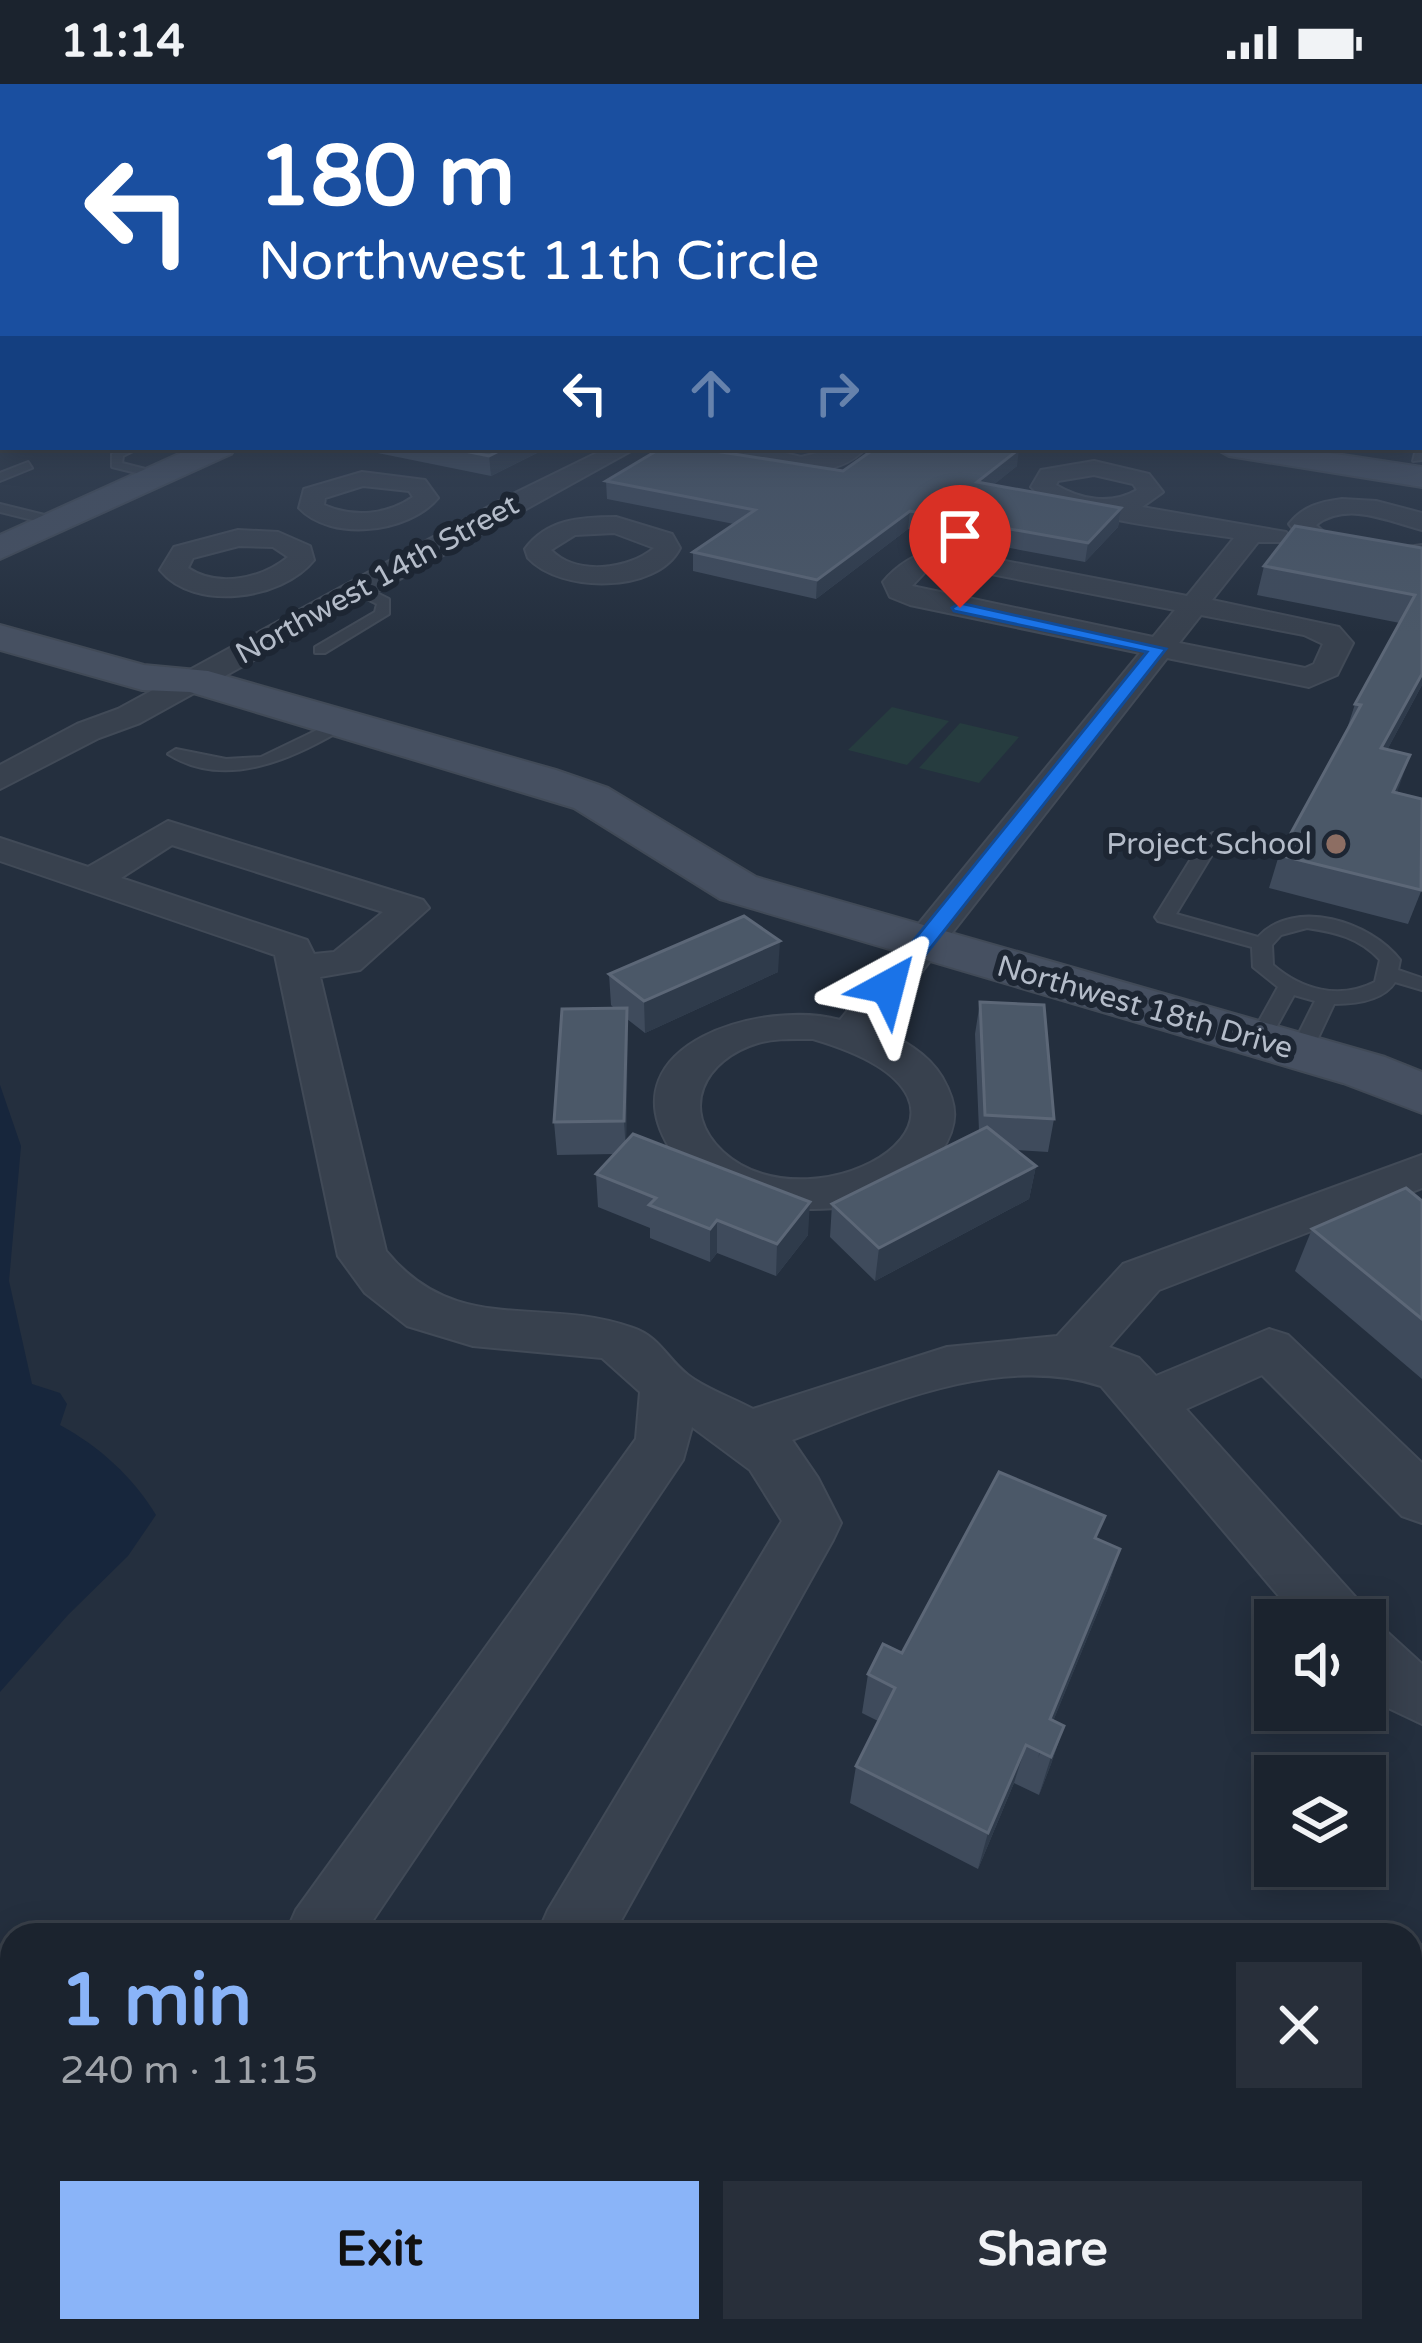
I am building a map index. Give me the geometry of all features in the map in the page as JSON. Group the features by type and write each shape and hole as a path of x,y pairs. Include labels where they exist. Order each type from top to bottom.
{"street":[{"path":"0,548 213,450"},
{"name":"Northwest 14th Street","path":"0,779 88,731 129,716 480,521 621,450"},
{"path":"714,450 773,460 832,460 850,450"},
{"path":"751,450 773,460"},
{"path":"1270,450 1421,461"},
{"path":"1354,450 1421,461"},
{"path":"1080,503 1249,536 1316,540 1381,556 1422,553"},
{"path":"416,508 550,536"},
{"path":"1316,540 1306,533 1304,520 1330,509 1380,510 1422,522"},
{"path":"853,1032 1249,536"},
{"path":"938,556 1329,633 1338,643 1326,669 1309,678 1158,649 920,599 900,591 897,582 919,563 938,556"},
{"path":"284,574 356,590"},
{"path":"0,620 166,665 193,680"},
{"path":"0,638 142,677 193,680"},
{"name":"Northwest 18th Drive","path":"193,680 591,798 738,888 1364,1070 1422,1094"},
{"name":"Northwest 14th Street","path":"0,798 110,735 129,716"},
{"path":"92,880 168,832 410,908 346,962 298,968"},
{"path":"0,849 293,948 363,1256 408,1306 452,1325 602,1338 630,1349 667,1389 751,1433 790,1472 812,1523 580,1923"},
{"path":"777,1027 853,1032 891,1047 920,1070 935,1097 937,1127 922,1155 891,1178 849,1192 785,1193 754,1188 714,1170 688,1147 675,1121 675,1094 687,1070 710,1049 741,1035 777,1027"},
{"path":"1070,1356 1141,1277 1422,1171"},
{"path":"1147,1403 1269,1349 1422,1499"},
{"path":"751,1433 890,1381 1027,1356 1070,1356 1120,1372 1319,1599"},
{"path":"329,1923 663,1444 667,1389"},
{"path":"1386,1676 1422,1695"}],"lane":[{"path":"128,450 118,454 116,465 157,476"},
{"path":"0,477 28,466"},
{"path":"0,508 57,522"},
{"path":"320,650 382,614 384,602 356,590"},
{"path":"176,754 226,767 251,766 281,758 342,723"},
{"path":"1213,838 1165,917 1262,944"},
{"path":"1289,925 1325,925 1372,941 1390,960 1389,974 1375,992 1326,998 1289,986 1263,968 1262,944 1274,931 1289,925"},
{"path":"1389,974 1422,984"},
{"path":"1280,1047 1289,986"},
{"path":"1280,1047 1326,998"}],"green space":[{"path":"892,707 949,721 907,765 848,750"},
{"path":"960,723 1019,737 979,783 919,768"}],"water":[{"path":"0,1085 21,1146 9,1281 32,1384 60,1393 67,1404 60,1425 114,1464 156,1515 128,1556 0,1692"}],"building":[{"path":"460,450 501,450 489,456"},
{"path":"658,450 708,450 843,471 873,450 1018,450 977,482 1121,508 1088,543 910,511 817,580 693,552 755,510 606,481"},
{"path":"1295,526 1422,548 1422,674 1381,748 1410,755 1393,792 1422,799 1421,890 1279,855 1415,595 1264,566"},
{"path":"744,916 780,941 644,1001 609,974"},
{"path":"980,1002 1044,1005 1054,1119 985,1115"},
{"path":"627,1008 624,1121 554,1122 562,1009"},
{"path":"987,1127 1036,1166 879,1248 832,1204"},
{"path":"633,1134 810,1202 777,1244 717,1220 710,1229 649,1205 656,1198 596,1174"},
{"path":"1406,1188 1422,1201 1422,1319 1312,1229"},
{"path":"999,1472 1105,1516 1095,1538 1120,1549 1050,1719 1064,1726 1051,1757 1026,1745 988,1833 856,1766 895,1688 868,1674 883,1644 902,1653"}],"place":[{"name":"Project School","path":"1336,844"}],"route":[{"path":"888,987 1158,649 960,608"}]}
